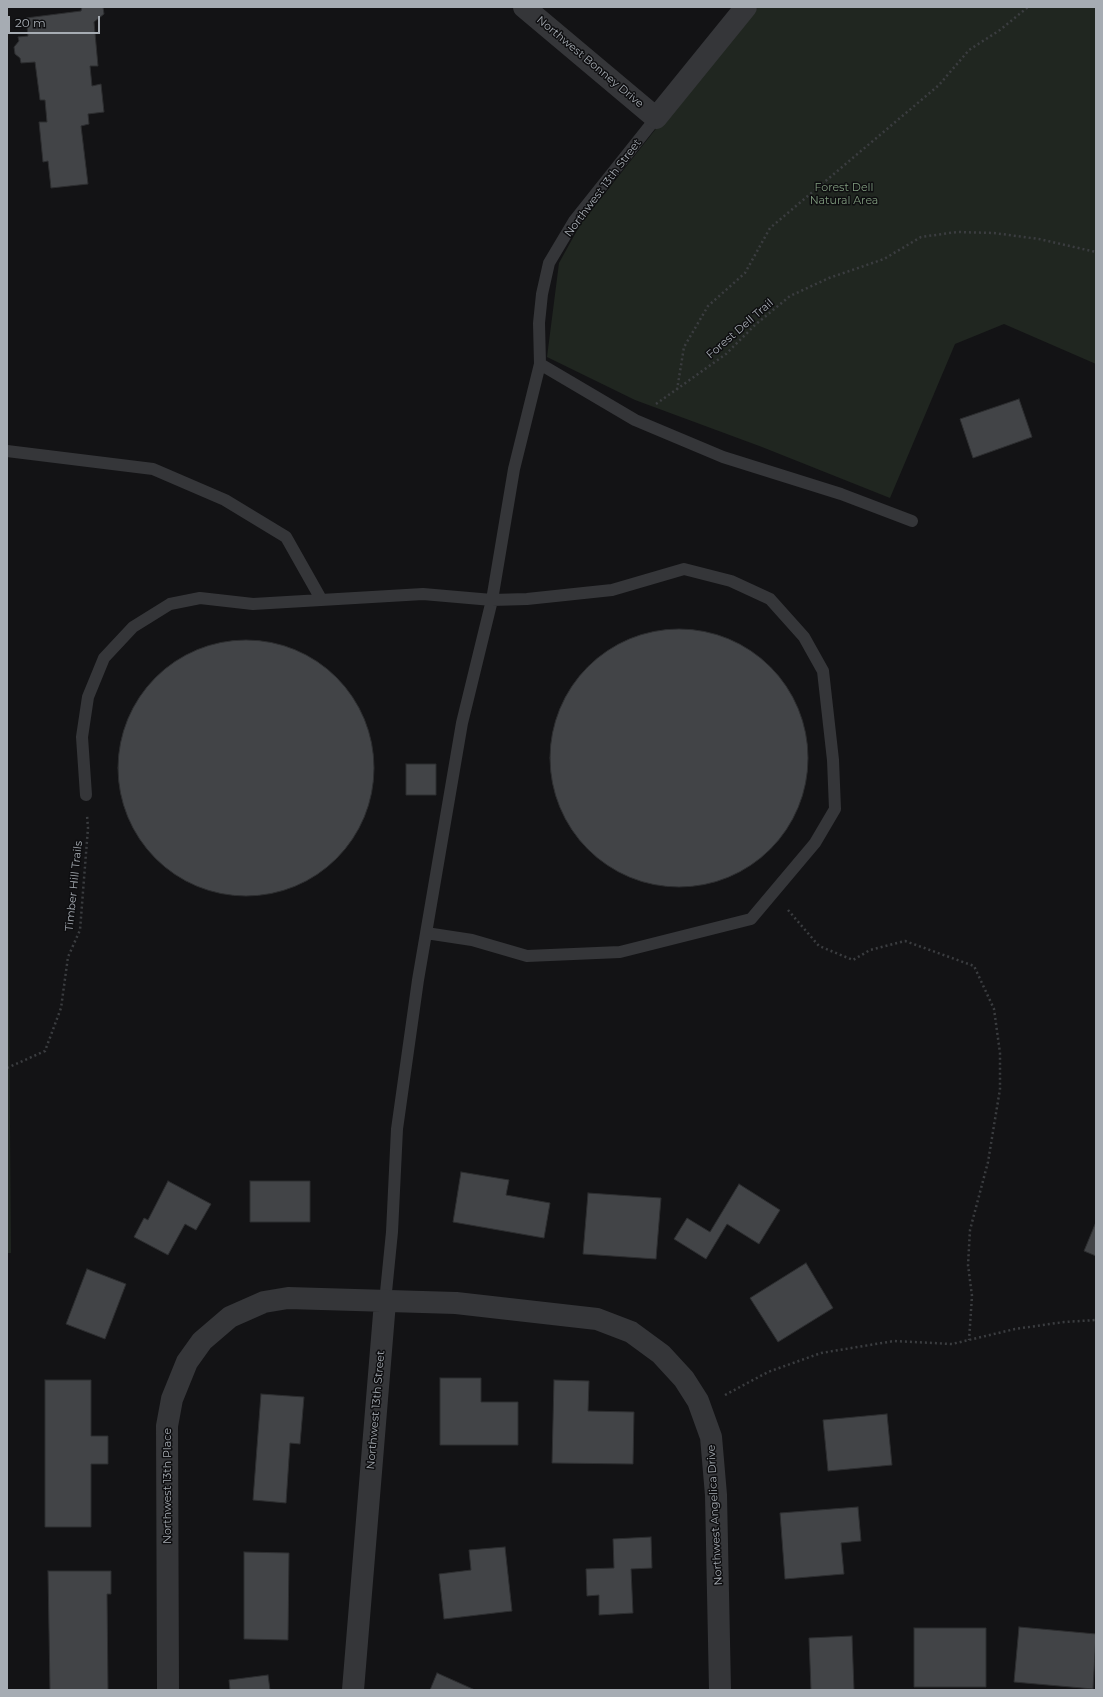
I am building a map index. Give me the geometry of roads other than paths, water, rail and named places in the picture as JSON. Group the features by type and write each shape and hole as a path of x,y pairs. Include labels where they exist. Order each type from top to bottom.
{"street":[{"name":"Northwest Bonney Drive","path":"524,7 656,118"},
{"name":"Northwest 13th Street","path":"656,118 746,7"},
{"name":"Northwest 13th Place","path":"168,1690 167,1426 172,1399 187,1362 202,1340 230,1317 264,1302 288,1298 385,1302"},
{"name":"Northwest 13th Street","path":"353,1690 385,1302"},
{"name":"Northwest Angelica Drive","path":"385,1302 456,1303 597,1318 631,1332 660,1354 684,1379 698,1401 711,1437 716,1496 720,1690"}],"lane":[{"name":"Northwest 13th Street","path":"385,1302 392,1232 397,1129 426,933 462,723 492,600 514,469 540,364 539,323 542,294 549,263 574,222 656,118"},
{"path":"540,364 635,420 723,457 841,494 912,521"},
{"path":"7,451 153,468 225,500 286,537 321,599"},
{"path":"86,795 82,736 88,697 104,658 133,627 170,604 200,598 253,604 423,594 492,600 534,599 612,590 684,569 731,581 770,599 804,637 823,671 833,760 835,809 815,843 751,919 620,952 527,956 472,940 426,933"}],"park label":[{"name":"Forest Dell Natural Area","path":"844,194"}]}
